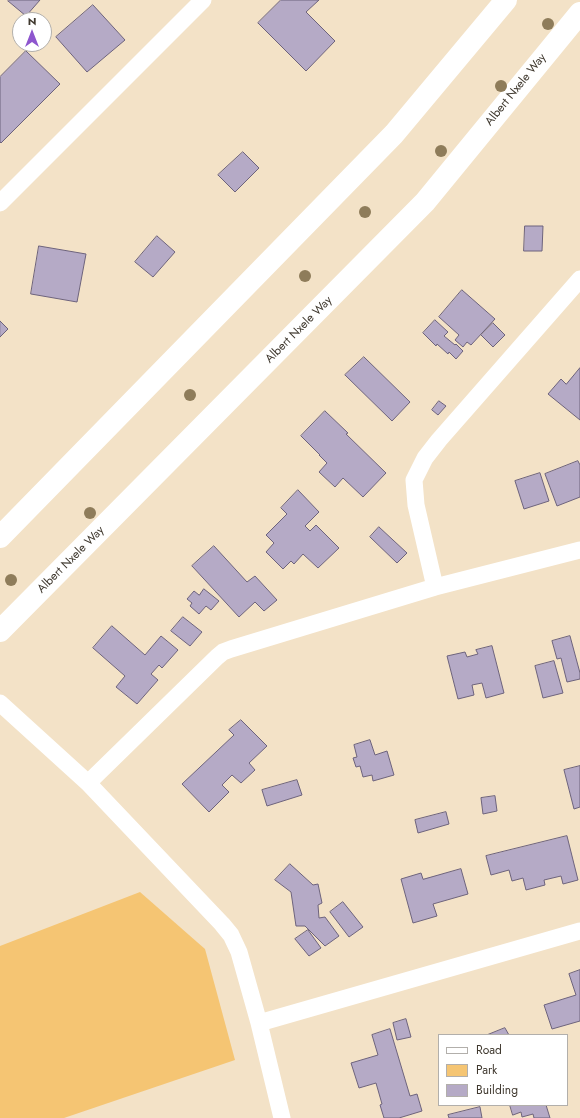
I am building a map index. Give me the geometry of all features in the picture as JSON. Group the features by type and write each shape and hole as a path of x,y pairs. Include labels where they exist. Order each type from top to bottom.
{"main road":[{"path":"0,537 394,134 506,0"},
{"name":"Albert Nxele Way","path":"0,631 425,202 580,13"}],"street":[{"path":"0,203 203,0"},
{"path":"434,587 416,505 414,480 425,458 439,440 580,279"},
{"path":"88,783 223,652 434,587 580,550"},
{"path":"0,703 88,783 231,935 239,952 259,1022 282,1118"},
{"path":"259,1022 580,930"}],"green space":[{"path":"140,892 205,949 235,1060 64,1118 0,1118 0,946"}],"building":[{"path":"40,0 30,12 21,12 8,1"},
{"path":"281,0 319,0 306,12 335,41 306,71 258,23"},
{"path":"93,5 125,40 87,72 56,37"},
{"path":"25,52 27,52 60,84 1,143 0,142 0,77"},
{"path":"243,152 259,168 235,192 218,175"},
{"path":"525,226 543,226 542,251 524,251"},
{"path":"157,236 175,252 153,277 135,262"},
{"path":"39,246 86,254 77,302 31,294"},
{"path":"462,290 495,319 471,345 467,342 463,347 455,340 459,335 439,317"},
{"path":"435,320 448,332 444,336 463,351 456,359 437,344 436,346 423,333"},
{"path":"0,321 8,329 0,337"},
{"path":"493,323 505,335 493,347 481,335"},
{"path":"364,357 410,402 392,421 345,375"},
{"path":"580,368 580,420 548,394 561,379 566,384"},
{"path":"439,401 446,406 438,415 432,410"},
{"path":"325,411 386,473 363,497 343,478 335,487 319,472 327,463 301,436"},
{"path":"578,461 580,465 580,497 557,506 545,474"},
{"path":"540,473 549,501 524,509 515,481"},
{"path":"298,490 319,512 305,526 310,531 316,525 339,548 318,568 303,554 294,564 291,561 283,569 266,552 274,543 266,535 287,514 281,508"},
{"path":"379,527 407,553 397,563 370,537"},
{"path":"214,546 247,582 255,576 277,600 264,611 255,602 239,617 192,566"},
{"path":"204,589 219,601 211,610 206,606 199,614 190,606 192,603 187,599 194,591 199,595"},
{"path":"183,617 202,632 190,646 171,631"},
{"path":"112,626 145,655 161,636 178,650 162,668 159,665 151,674 158,680 137,704 116,687 125,676 93,648"},
{"path":"570,636 580,673 580,679 567,682 561,658 557,659 552,641"},
{"path":"492,646 504,693 486,698 482,683 472,685 474,695 458,699 447,656 465,652 467,657 478,654 476,650"},
{"path":"554,661 563,693 543,698 535,666"},
{"path":"241,720 267,746 249,763 255,770 241,783 232,775 222,785 229,792 209,812 182,784 234,735 229,730"},
{"path":"370,740 375,755 387,751 394,775 373,781 372,775 363,777 360,766 356,767 353,758 357,757 354,745"},
{"path":"580,766 580,807 574,809 564,770"},
{"path":"297,780 302,795 267,806 262,790"},
{"path":"495,796 497,811 483,814 481,798"},
{"path":"446,812 449,824 418,833 415,820"},
{"path":"567,836 578,880 563,884 561,876 544,880 545,885 526,890 523,878 512,881 509,870 491,875 486,856"},
{"path":"290,864 313,885 318,884 322,903 318,905 319,918 325,917 339,936 325,946 305,926 296,926 291,892 275,880"},
{"path":"461,869 468,894 433,904 437,916 413,923 401,879 421,873 423,879"},
{"path":"343,902 363,927 349,937 330,912"},
{"path":"308,930 321,948 309,956 295,939"},
{"path":"580,970 580,1021 552,1029 544,1005 576,995 569,974"},
{"path":"406,1019 411,1037 397,1040 393,1023"},
{"path":"505,1028 508,1034 490,1034"},
{"path":"390,1029 410,1096 417,1094 422,1111 399,1118 384,1118 376,1083 359,1088 351,1063 378,1055 372,1035"},
{"path":"510,1106 546,1106 550,1118 534,1118 533,1114 522,1117 521,1112 513,1115"},
{"path":"480,1107 482,1118 449,1118 448,1115"}]}
